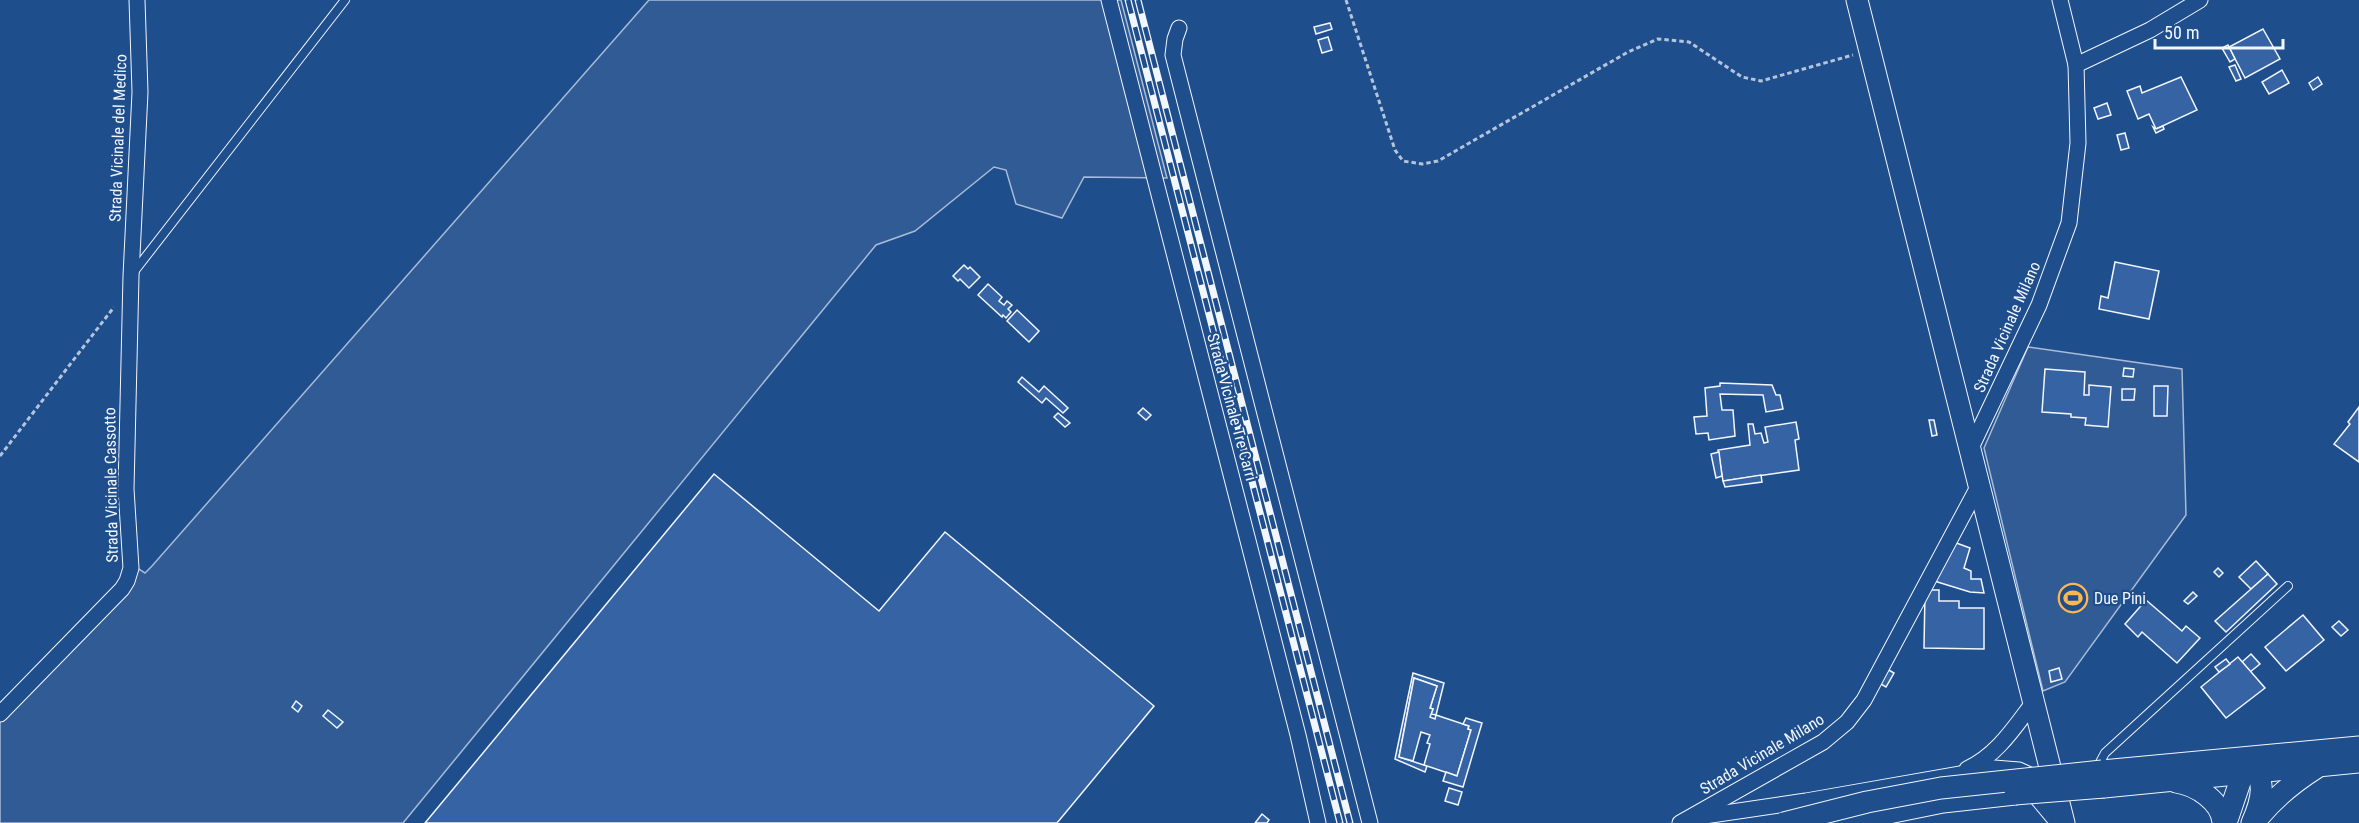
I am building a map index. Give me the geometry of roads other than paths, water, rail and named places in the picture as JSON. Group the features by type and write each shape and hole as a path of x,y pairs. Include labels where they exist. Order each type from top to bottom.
{"main road":[{"path":"1857,0 2053,785 2065,813"},
{"path":"1784,823 1867,802 1941,788 2359,747"},
{"path":"2224,823 2249,771 2261,763 2359,756"},
{"path":"1839,823 1943,802 2359,762"},
{"path":"2253,823 2297,780 2321,765"},
{"path":"2102,771 2134,776 2241,767 2260,779 2263,788 2262,800 2253,823"},
{"path":"2170,780 2188,784 2199,790 2214,802 2224,823"}],"street":[{"name":"Strada Vicinale del Medico","path":"131,276 140,92 138,0"},
{"name":"Strada Vicinale Tre Carri","path":"1109,0 1298,735 1318,823"},
{"name":"Strada Vicinale Milano","path":"1969,452 2039,305 2069,223 2078,142 2076,65 2060,0"},
{"path":"2076,65 2150,30 2200,0"},
{"path":"1179,28 1173,55 1370,823"},
{"name":"Strada Vicinale Cassotto","path":"0,714 127,582 130,568 126,489 131,276"},
{"name":"Strada Vicinale Milano","path":"1684,821 1823,742 1847,722 1863,700 1978,487"},
{"path":"1942,778 1970,768 1988,757 2033,703"},
{"path":"1684,821 1994,768 2019,770 2053,785"},
{"path":"1942,778 1987,776 2011,782 2033,792 2065,813"}],"lane":[{"path":"131,276 345,0"},
{"path":"2065,813 2082,793 2105,753 2288,586"}],"railway":[{"path":"1128,0 1340,823"},
{"path":"1138,0 1350,823"}],"place":[{"name":"Due Pini","path":"2073,598"}]}
